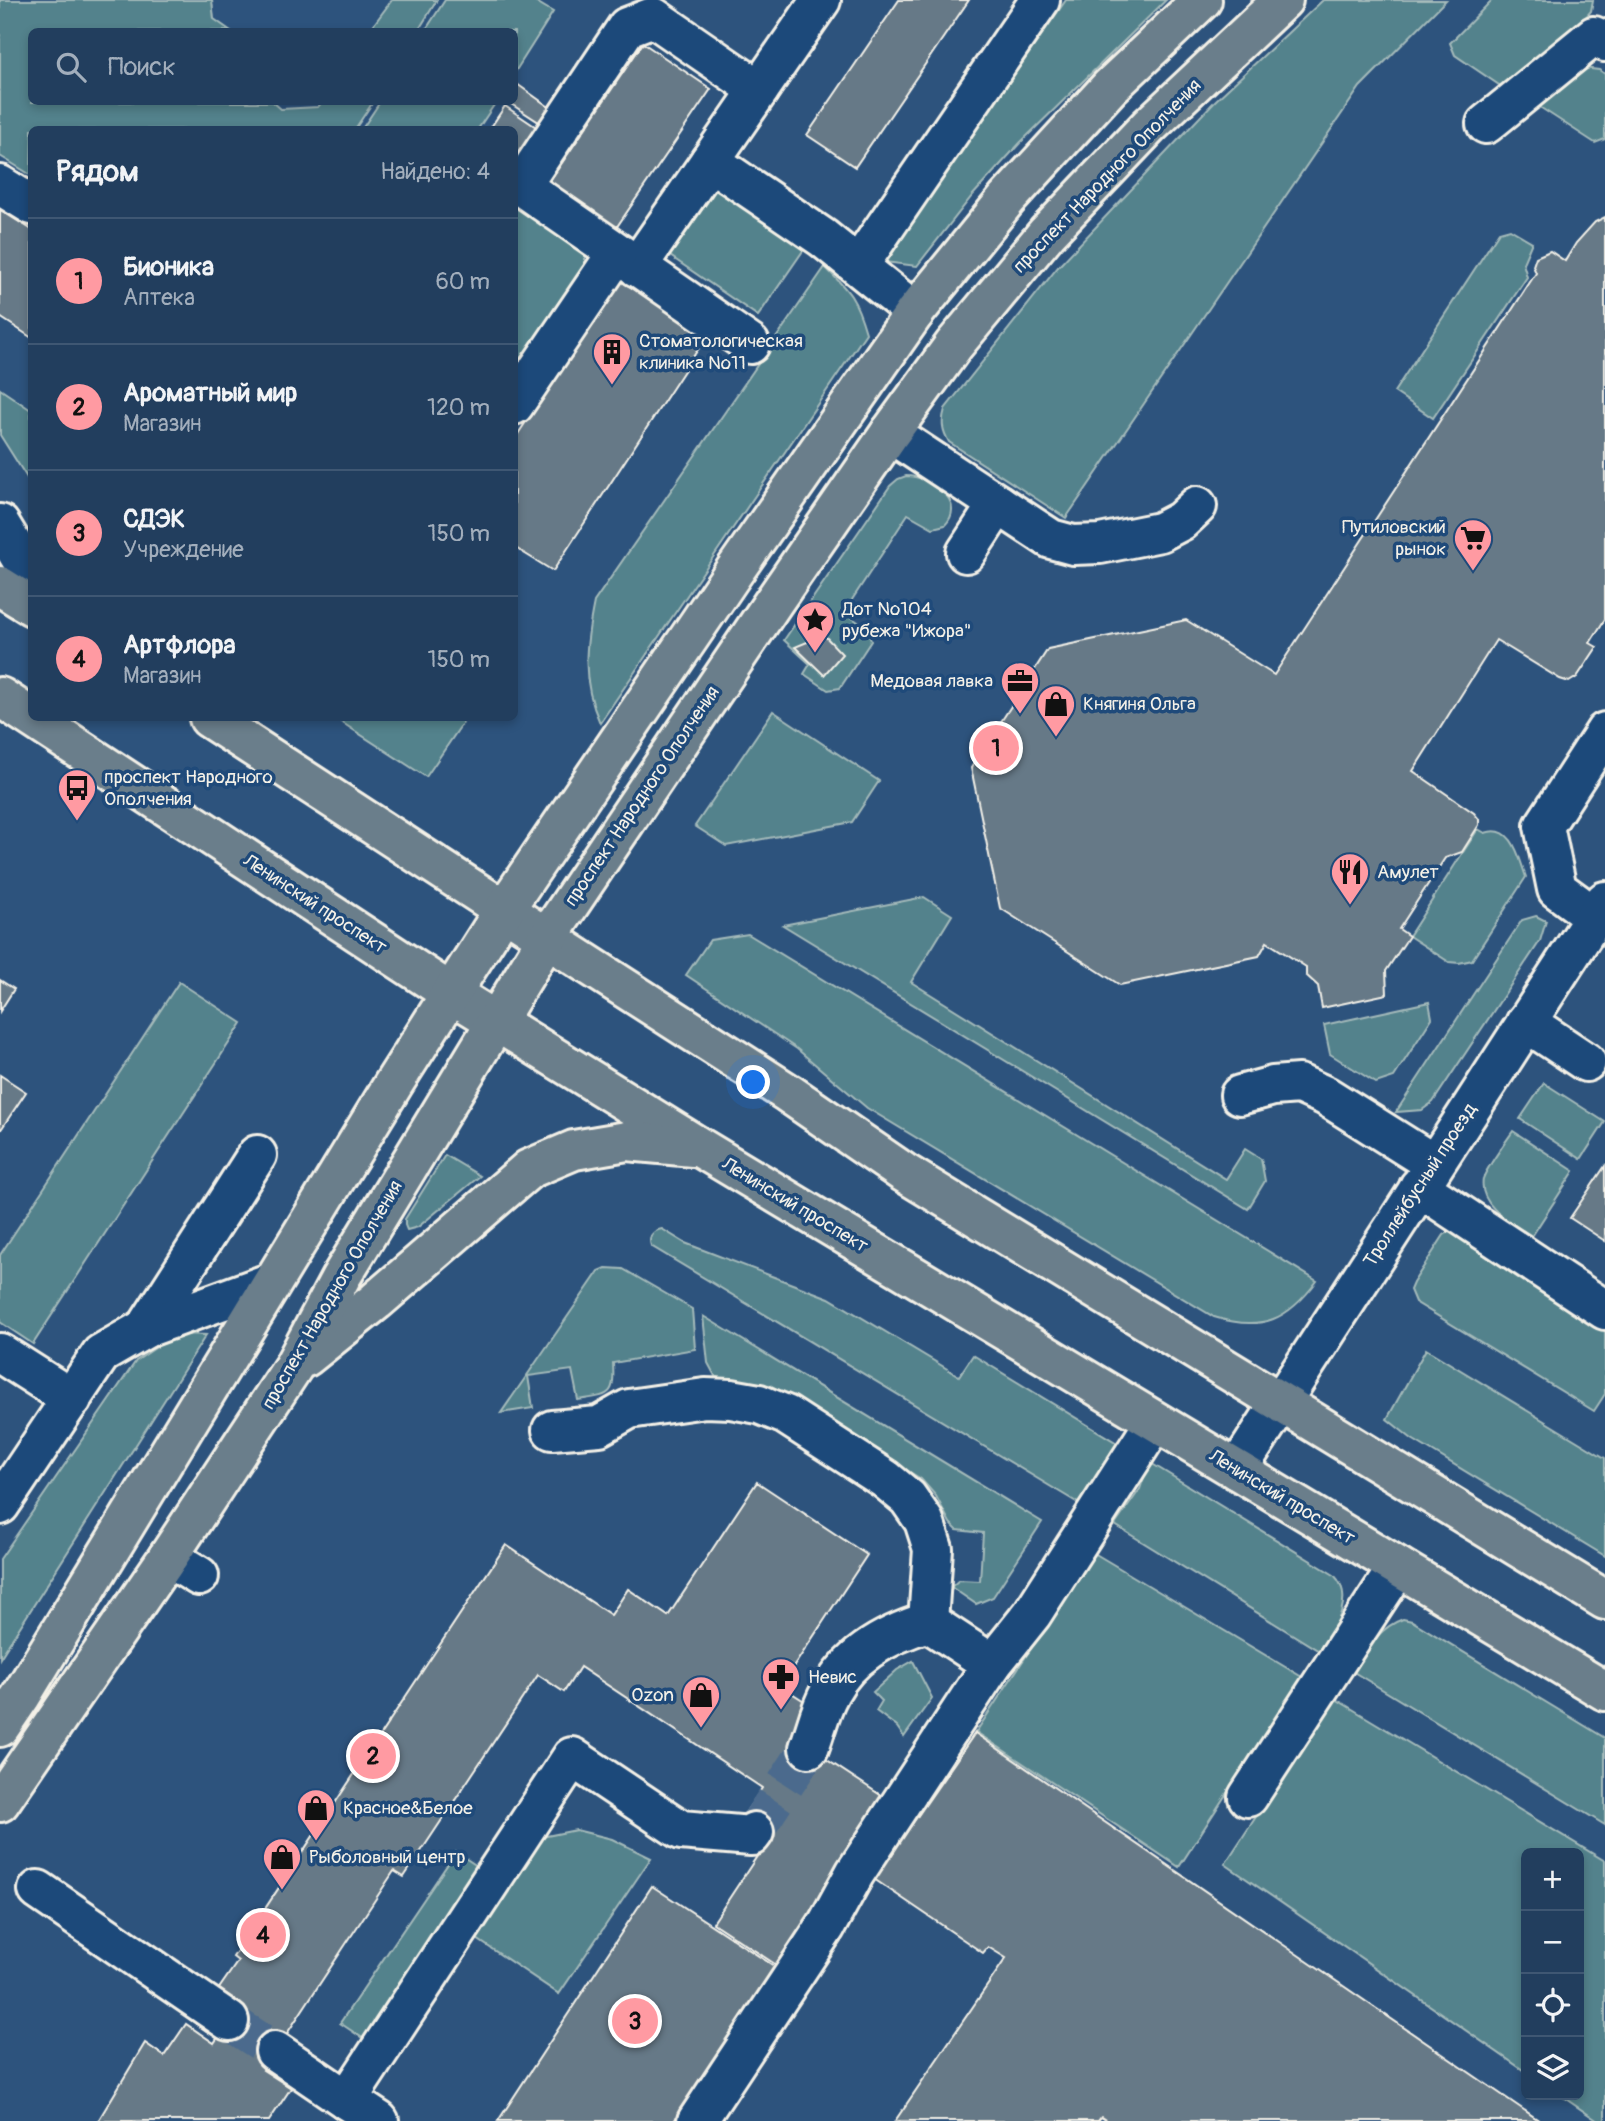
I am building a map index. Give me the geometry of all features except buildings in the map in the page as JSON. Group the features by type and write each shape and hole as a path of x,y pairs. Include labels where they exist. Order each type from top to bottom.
{"main road":[{"path":"0,1727 271,1282 504,910 733,573 915,312 1016,189 1110,87 1202,0"},
{"name":"проспект Народного Ополчения","path":"0,1802 184,1566 341,1277 495,1021 547,938 890,433 954,345 1047,233 1149,126 1283,0"},
{"path":"0,586 28,604"},
{"name":"Ленинский проспект","path":"0,697 28,715"},
{"name":"Ленинский проспект","path":"37,721 495,1021 699,1147 1605,1691"},
{"path":"214,721 788,1093 903,1172 1605,1600"},
{"path":"293,1367 376,1301 529,1169 574,1150 627,1141 699,1147"}],"street":[{"path":"518,400 627,260 710,161 821,0"},
{"path":"859,265 1040,0"},
{"path":"750,344 521,186 627,27 653,17 759,90"},
{"path":"1486,124 1601,33"},
{"path":"710,161 859,265 915,312"},
{"path":"0,185 28,202"},
{"path":"890,433 1051,539 1073,545 1100,544 1160,532 1181,521 1197,506"},
{"path":"966,553 998,504"},
{"path":"0,524 28,570"},
{"path":"1600,909 1558,889 1544,826 1605,732"},
{"name":"Троллейбусный проезд","path":"1237,1470 1600,909"},
{"path":"1526,1022 1586,1062"},
{"path":"1240,1095 1273,1086 1299,1084 1326,1096 1605,1310"},
{"path":"146,1328 257,1155"},
{"path":"0,1505 101,1354 146,1328 271,1282"},
{"path":"0,1353 72,1399"},
{"path":"552,1430 599,1426 629,1409 705,1398 759,1404 786,1415 885,1479 908,1498 924,1521 933,1549 928,1622"},
{"path":"697,2121 826,1926 855,1873 992,1664 1032,1614 1156,1422"},
{"path":"1248,1797 1398,1567"},
{"path":"928,1622 992,1664"},
{"path":"809,1748 829,1693 850,1665 876,1643 902,1630 928,1622"},
{"path":"347,2100 572,1757 681,1830 751,1836 754,1832"},
{"path":"38,1891 229,2021"},
{"path":"275,2051 379,2121"}],"green space":[{"path":"0,0 212,0 214,19 227,28 28,28 28,105 276,105 281,109 320,105 371,105 357,126 28,126 28,173 0,156"},
{"path":"392,0 437,0 420,28 371,28"},
{"path":"445,0 533,0 553,12 518,67 518,28 427,28"},
{"path":"1066,0 1166,0 1020,143 972,196 917,266 884,262"},
{"path":"1323,0 1446,0 1360,87 1066,518 949,442 943,426 945,409 1058,267 1215,101"},
{"path":"1492,0 1593,0 1591,11 1585,18 1502,87 1455,55 1450,43"},
{"path":"1583,68 1599,70 1605,74 1605,139 1595,143 1538,106"},
{"path":"378,105 494,105 480,126 364,126"},
{"path":"720,184 807,245 758,316 670,256"},
{"path":"518,204 585,253 585,278 518,382"},
{"path":"1510,229 1532,242 1523,263 1527,277 1433,418 1394,392 1499,232"},
{"path":"825,267 851,296 866,333 600,723 590,693 586,663 594,602"},
{"path":"0,389 28,408 28,479 0,435"},
{"path":"906,476 925,480 943,492 952,507 951,516 945,525 933,528 908,514 844,612 868,629 871,641 840,688 828,690 804,674 810,664 784,640 890,486"},
{"path":"773,711 879,781 852,822 726,846 695,826"},
{"path":"340,721 464,721 426,777"},
{"path":"1478,829 1485,833 1502,833 1508,838 1517,852 1526,877 1472,960 1449,962 1409,936"},
{"path":"924,897 952,915 911,982 1226,1179 1245,1149 1261,1159 1265,1181 1248,1209 783,925"},
{"path":"1536,916 1546,921 1540,941 1433,1102 1422,1110 1396,1112 1522,920"},
{"path":"748,934 1317,1281 1295,1305 1273,1319 1246,1323 1214,1317 867,1108 797,1049 686,975 710,940"},
{"path":"179,982 242,1023 33,1344 0,1322 0,1255"},
{"path":"1429,1002 1432,1018 1394,1077 1376,1083 1330,1054 1324,1025"},
{"path":"1544,1083 1605,1122 1581,1159 1520,1119"},
{"path":"1513,1131 1574,1171 1532,1236 1499,1213 1486,1198 1483,1189 1485,1175"},
{"path":"445,1155 480,1176 418,1227 407,1230 405,1219"},
{"path":"662,1229 685,1243 829,1298 959,1376 973,1355 1117,1443 1108,1469 1083,1506 651,1246 652,1235"},
{"path":"1451,1231 1605,1326 1605,1394 1594,1411 1415,1302 1410,1290 1413,1283 1444,1235"},
{"path":"606,1268 623,1269 692,1309 695,1349 613,1363 613,1382 608,1392 578,1400 572,1370 528,1376 533,1408 501,1413 599,1271"},
{"path":"703,1316 1042,1522 993,1597 976,1604 951,1587 959,1580 980,1581 983,1533 957,1530 950,1523 936,1496 921,1479 770,1385 727,1382 715,1376 708,1363"},
{"path":"182,1334 206,1335 0,1658 0,1559 136,1361"},
{"path":"1426,1349 1605,1458 1605,1556 1412,1439 1387,1419"},
{"path":"1149,1462 1334,1575 1343,1593 1343,1603 1337,1624 1321,1652 1115,1525 1140,1489"},
{"path":"1094,1553 1302,1677 1179,1867 976,1732"},
{"path":"1403,1619 1412,1621 1605,1738 1605,1825 1352,1671 1380,1634"},
{"path":"913,1661 932,1698 904,1737 897,1727 876,1711 882,1701 873,1692 897,1670"},
{"path":"1334,1698 1583,1848 1521,1848 1521,2069 1225,1864"},
{"path":"576,1830 612,1839 651,1858 559,1994 474,1937 542,1837"},
{"path":"1584,1848 1605,1861 1605,2121 1598,2121 1567,2100 1584,2100"},
{"path":"456,1852 483,1870 367,2041 340,2023"}],"tunnel":[{"path":"754,1832 809,1748"},
{"path":"229,2021 275,2051"}],"place":[{"name":"Стоматологическая клиника №11","path":"612,386"},
{"name":"Путиловский рынок","path":"1473,572"},
{"name":"Дот №104 рубежа \"Ижора\"","path":"815,654"},
{"name":"Медовая лавка","path":"1020,715"},
{"name":"Княгиня Ольга","path":"1056,738"},
{"name":"Бионика","path":"996,748"},
{"name":"проспект Народного Ополчения","path":"77,822"},
{"name":"Амулет","path":"1350,906"},
{"name":"Невис","path":"781,1711"},
{"name":"Ozon","path":"701,1729"},
{"name":"Ароматный мир","path":"373,1756"},
{"name":"Красное&Белое","path":"316,1842"},
{"name":"Рыболовный центр","path":"282,1891"},
{"name":"Артфлора","path":"263,1935"},
{"name":"СДЭК","path":"635,2021"}]}
